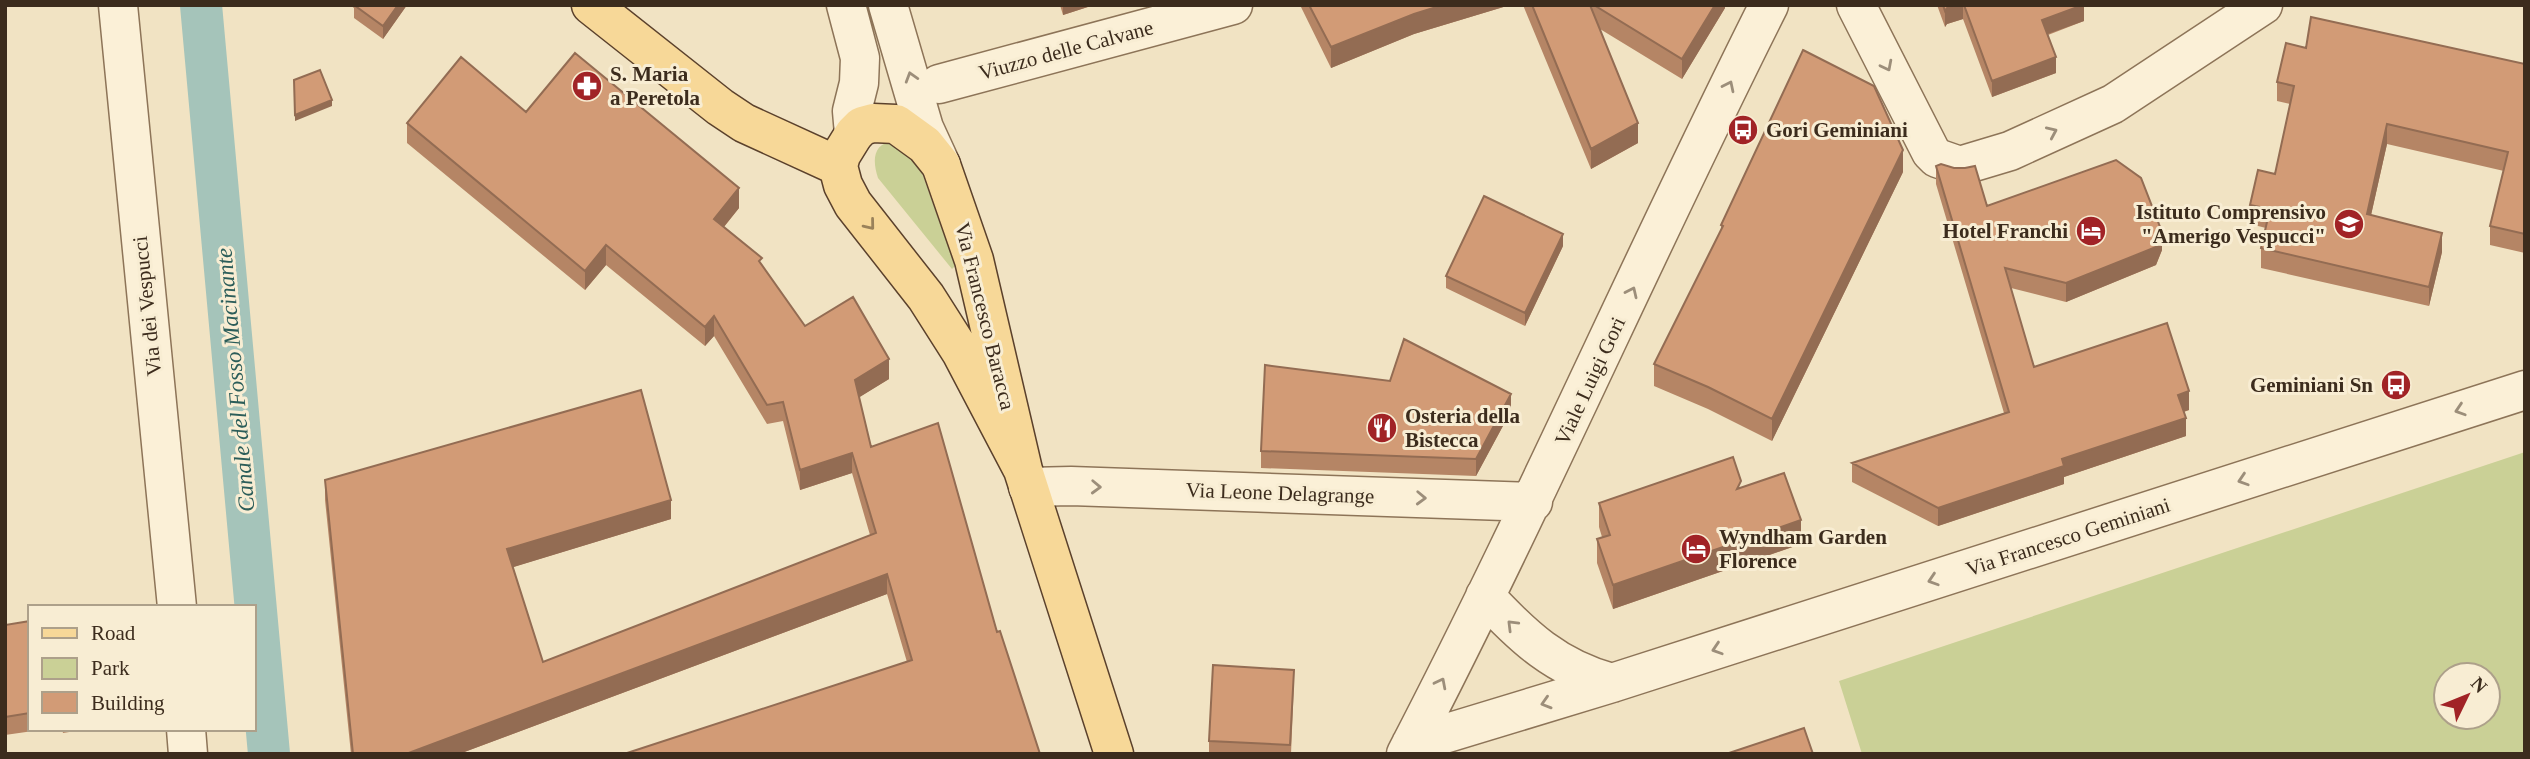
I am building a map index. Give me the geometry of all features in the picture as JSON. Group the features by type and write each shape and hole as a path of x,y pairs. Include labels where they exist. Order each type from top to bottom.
{"main road":[{"path":"591,5 744,123 846,150"},
{"name":"Via Francesco Baracca","path":"1025,478 961,352 926,297 853,204 843,185 846,150 862,126 873,123 896,124 925,145 941,164 974,260 1025,478 1114,754"}],"street":[{"name":"Via dei Vespucci","path":"118,5 177,605"},
{"name":"Via Francesco Baracca","path":"846,5 860,58 859,83 846,150"},
{"name":"Via Francesco Baracca","path":"888,5 924,128 941,164"},
{"name":"Viuzzo delle Calvane","path":"939,84 1233,5"},
{"name":"Viale Luigi Gori","path":"1408,749 1533,502 1713,118 1769,5"},
{"path":"1856,5 1931,152 1937,158 1960,166 2010,151 2113,104 2263,5"},
{"name":"Via Francesco Geminiani","path":"1408,749 2525,390"},
{"name":"Via Leone Delagrange","path":"1025,478 1071,486 1533,502"},
{"path":"1485,596 1515,628 1540,649 1585,676 1612,683"},
{"path":"186,731 188,754"}],"green space":[{"path":"894,141 916,156 955,266 952,269 878,178 875,159 878,149 887,142"},
{"path":"2525,452 2525,754 1862,754 1839,681"}],"building":[{"path":"354,5 398,5 383,26"},
{"path":"1309,5 1443,5 1331,47"},
{"path":"1532,5 1590,5 1638,123 1591,149"},
{"path":"1594,5 1715,5 1682,59"},
{"path":"1964,5 2083,5 2042,20 2056,57 1992,81"},
{"path":"2311,17 2525,64 2525,234 2490,226 2508,152 2387,124 2367,214 2442,233 2429,287 2261,248 2270,209 2250,205 2258,170 2275,174 2294,86 2277,82 2286,43 2306,48"},
{"path":"1803,50 1874,86 1903,150 1772,419 1654,364 1723,226 1721,225"},
{"path":"575,53 739,188 714,219 762,258 759,261 805,326 853,297 889,359 855,380 871,447 938,423 997,632 1000,631 1040,754 624,754 912,660 887,574 406,754 353,754 325,480 641,390 671,500 507,549 543,662 876,533 852,453 800,470 783,402 767,405 714,316 705,327 606,245 585,271 407,123 461,57 526,112"},
{"path":"320,70 332,100 295,115 294,80"},
{"path":"2116,160 2141,178 2162,232 2156,247 2066,283 2005,268 2034,367 2167,323 2189,391 2178,395 2186,418 2062,459 2064,466 1938,508 1852,463 2009,412 1936,166 1975,166 1987,206"},
{"path":"1484,196 1563,234 1525,313 1446,276"},
{"name":"Osteria della Bistecca","path":"1404,339 1511,394 1476,459 1261,451 1265,365 1390,381"},
{"name":"Wyndham Garden Florence","path":"1733,457 1741,481 1737,489 1784,473 1801,520 1613,585 1597,539 1610,535 1599,503"},
{"path":"28,621 28,713 5,717 5,625"},
{"path":"1213,665 1294,670 1290,745 1209,741"},
{"path":"1804,728 1813,754 1726,754"}],"waterway":[{"name":"Canale del Fosso Macinante","path":"201,5 255,605"},
{"name":"Canale del Fosso Macinante","path":"256,611 269,754"}],"place":[{"name":"S. Maria a Peretola","path":"587,86"},
{"name":"Gori Geminiani","path":"1743,130"},
{"name":"Istituto Comprensivo \"Amerigo Vespucci\"","path":"2349,224"},
{"name":"Hotel Franchi","path":"2091,231"},
{"name":"Geminiani Sn","path":"2396,385"},
{"name":"Osteria della Bistecca","path":"1382,428"},
{"name":"Wyndham Garden Florence","path":"1696,549"}]}
